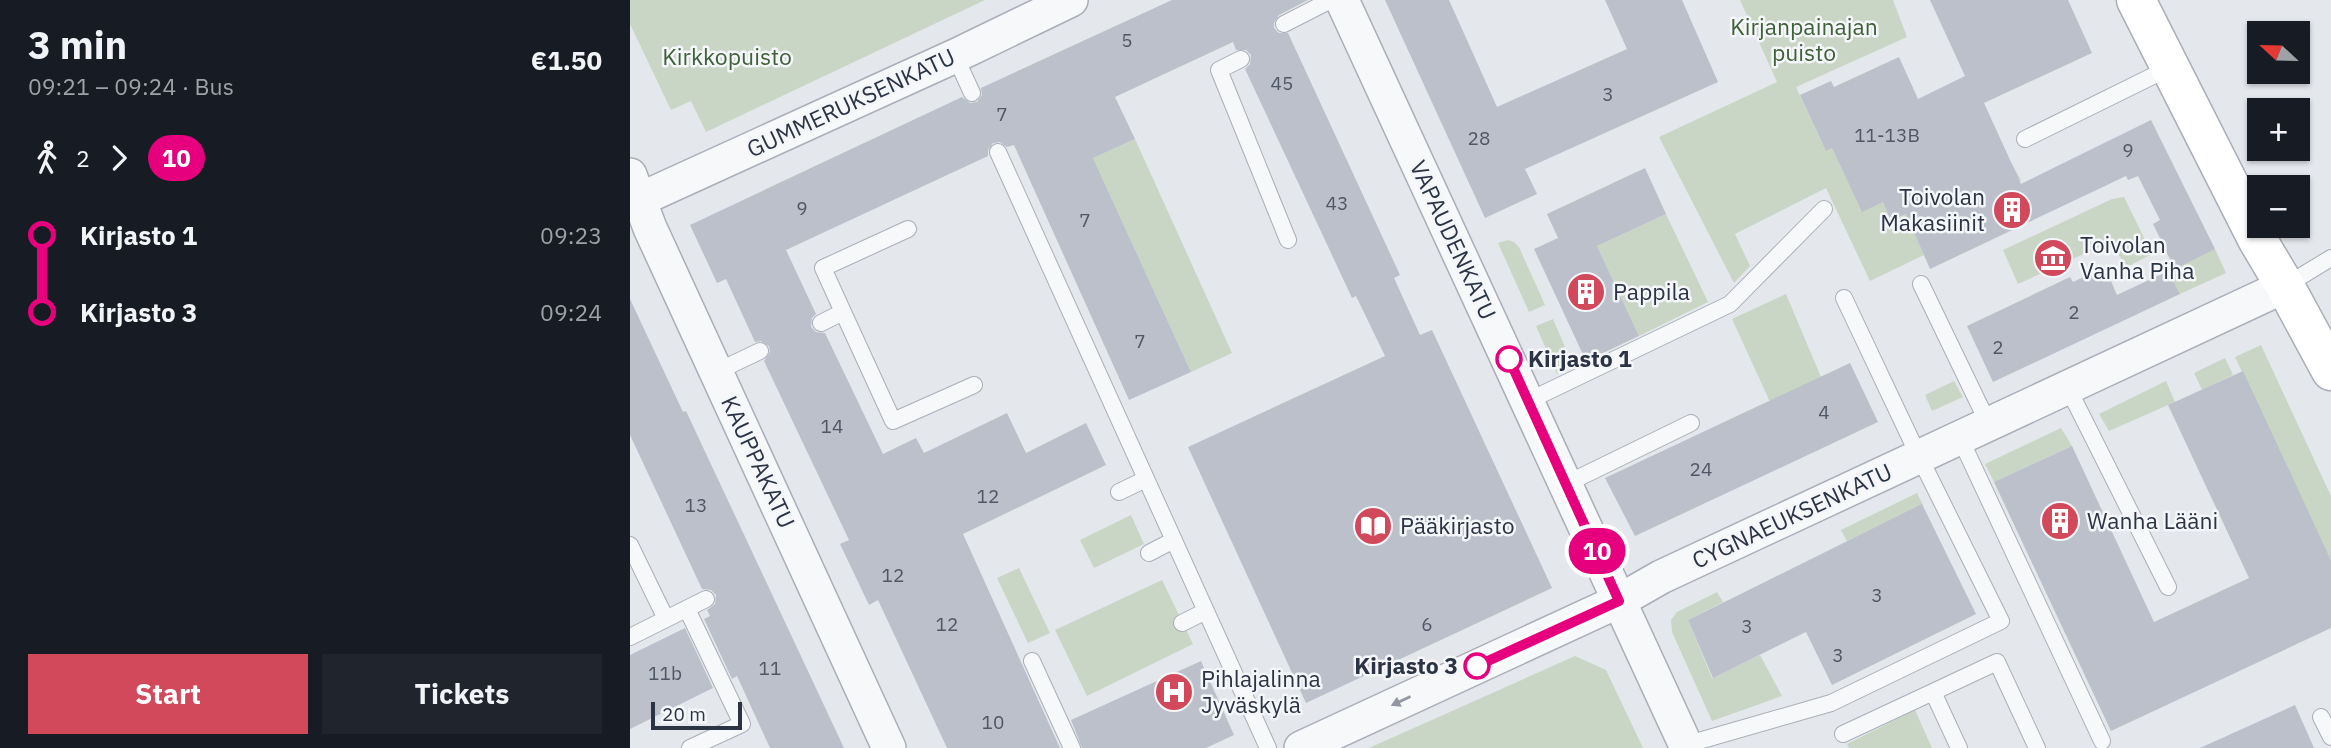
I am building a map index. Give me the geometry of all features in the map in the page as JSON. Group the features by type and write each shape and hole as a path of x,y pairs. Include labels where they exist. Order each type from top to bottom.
{"main road":[{"path":"2136,0 2257,239 2331,371"}],"street":[{"name":"GUMMERUKSENKATU","path":"633,193 955,56 1071,0"},
{"name":"VAPAUDENKATU","path":"1342,0 1686,747"},
{"name":"KAUPPAKATU","path":"633,193 889,748"},
{"name":"CYGNAEUKSENKATU","path":"1301,748 2285,286"}],"lane":[{"path":"1284,24 1331,0"},
{"path":"955,56 972,93"},
{"path":"1241,59 1219,70 1288,240"},
{"path":"2025,139 2169,68"},
{"path":"998,152 1268,748"},
{"path":"1528,401 1730,304 1824,209"},
{"path":"908,229 823,268 893,421 974,385"},
{"path":"2285,286 2331,258"},
{"path":"1921,284 1975,432 2102,741"},
{"path":"1686,747 1831,703 2001,621 1844,298"},
{"path":"821,323 843,312"},
{"path":"716,372 760,351"},
{"path":"2068,388 2168,587"},
{"path":"1566,484 1691,423"},
{"path":"1119,492 1146,479"},
{"path":"1149,553 1174,540"},
{"path":"630,545 666,619"},
{"path":"630,637 706,599"},
{"path":"687,609 742,724 690,748"},
{"path":"1182,623 1206,611"},
{"path":"1032,661 1072,748"},
{"path":"1843,734 1997,662 2036,748"},
{"path":"1933,692 1958,748"},
{"path":"2321,717 2331,737"}],"green space":[{"name":"Kirkkopuisto","path":"630,0 985,0 706,132 691,101 671,110 630,24"},
{"name":"Kirjanpainajan puisto","path":"1740,0 1893,0 1907,37 1796,87 1826,151 1832,148 1862,211 1883,202 1892,221 2012,164 2021,180 1914,232 1924,255 1870,281 1826,188 1735,234 1750,266 1734,283 1659,137 1777,82"},
{"path":"1135,139 1232,353 1191,372 1093,158"},
{"path":"2124,197 2150,255 2127,267 2110,242 2018,284 2003,250 2112,199"},
{"path":"1666,214 1708,302 1639,336 1597,246"},
{"path":"1508,240 1519,247 1545,305 1529,312 1498,243"},
{"path":"2169,240 2215,249 2226,273 2180,294 2168,271 2174,268 2162,243"},
{"path":"1786,294 1821,377 1770,402 1732,319"},
{"path":"1553,319 1570,359 1567,367 1557,374 1536,326"},
{"path":"2261,345 2331,496 2331,560 2235,357"},
{"path":"2225,358 2233,375 2202,390 2194,373"},
{"path":"1954,381 1963,397 1932,411 1925,395"},
{"path":"2166,381 2175,402 2109,431 2099,414"},
{"path":"2061,428 2072,446 1994,482 1985,464"},
{"path":"1917,493 1923,505 1847,541 1841,530"},
{"path":"1131,515 1144,544 1094,568 1080,540"},
{"path":"1019,568 1050,633 1028,643 997,578"},
{"path":"1162,580 1193,644 1087,696 1055,630"},
{"path":"1717,592 1723,602 1688,620 1712,678 1760,655 1782,696 1712,721 1672,632 1671,620 1677,612"},
{"path":"1575,656 1606,670 1643,748 1369,748"},
{"path":"1915,710 1932,748 1849,748 1847,744"}],"building":[{"path":"1172,0 1308,0 1279,15 1274,28 1279,33 1288,33 1400,275 1394,278 1420,335 1432,330 1552,588 1306,703 1188,447 1385,356 1356,296 1352,298 1245,69 1250,64 1251,55 1246,50 1236,50 1233,42 1115,97 1135,139 1093,158 1191,372 1129,400 1014,145 1007,147 1000,142 993,143 988,150 988,156 786,250 816,314 812,318 811,327 816,332 825,333 883,454 916,438 924,453 1007,413 1026,453 1086,423 1106,465 963,534 1060,748 947,748 878,600 869,605 840,544 849,540 764,361 770,352 769,346 761,341 755,342 726,279 717,283 690,225 962,97 970,103 977,102 982,95 981,88"},
{"path":"1385,0 1449,0 1497,107 1627,49 1605,0 1682,0 1718,82 1525,169 1537,194 1485,218"},
{"path":"1930,0 2068,0 2092,53 1984,103 2021,184 2151,120 2215,249 2175,269 2153,224 2160,220 2138,176 2128,180 2126,176 1930,269 1906,214 1891,221 1883,202 1862,212 1832,148 1826,151 1800,95 1831,81 1834,87 1899,57 1918,99 1965,76"},
{"name":"Pappila","path":"1645,168 1666,214 1597,246 1639,336 1586,361 1534,249 1558,238 1547,214"},
{"path":"2105,267 2117,295 2168,271 2180,294 1993,382 1967,326 2070,277 2073,282"},
{"path":"630,299 683,412 686,411 844,748 770,748 737,676 732,679 704,619 710,616 707,610 715,604 716,595 711,590 702,589 630,435"},
{"path":"1850,363 1878,422 1635,536 1605,478"},
{"name":"Wanha Lääni","path":"2243,371 2331,560 2331,628 2111,731 1994,482 2072,446 2154,622 2249,578 2168,405"},
{"path":"1922,504 1976,614 1832,685 1806,632 1713,678 1688,620"},
{"path":"685,628 713,688 630,729 630,655"},
{"name":"Pihlajalinna Jyväskylä","path":"1201,661 1234,735 1206,748 1082,748 1071,720"},
{"path":"2295,705 2314,748 2200,748"}],"bus line":[{"name":"10","path":"1477,666 1619,601 1509,359"}],"place":[{"name":"Toivolan Makasiinit","path":"2012,210"},
{"name":"Toivolan Vanha Piha","path":"2053,258"},
{"name":"Pappila","path":"1586,292"},
{"name":"Kirjasto 1","path":"1509,359"},
{"name":"Wanha Lääni","path":"2060,521"},
{"name":"Pääkirjasto","path":"1373,526"},
{"name":"Kirjasto 3","path":"1477,666"},
{"name":"Pihlajalinna Jyväskylä","path":"1174,692"}]}
